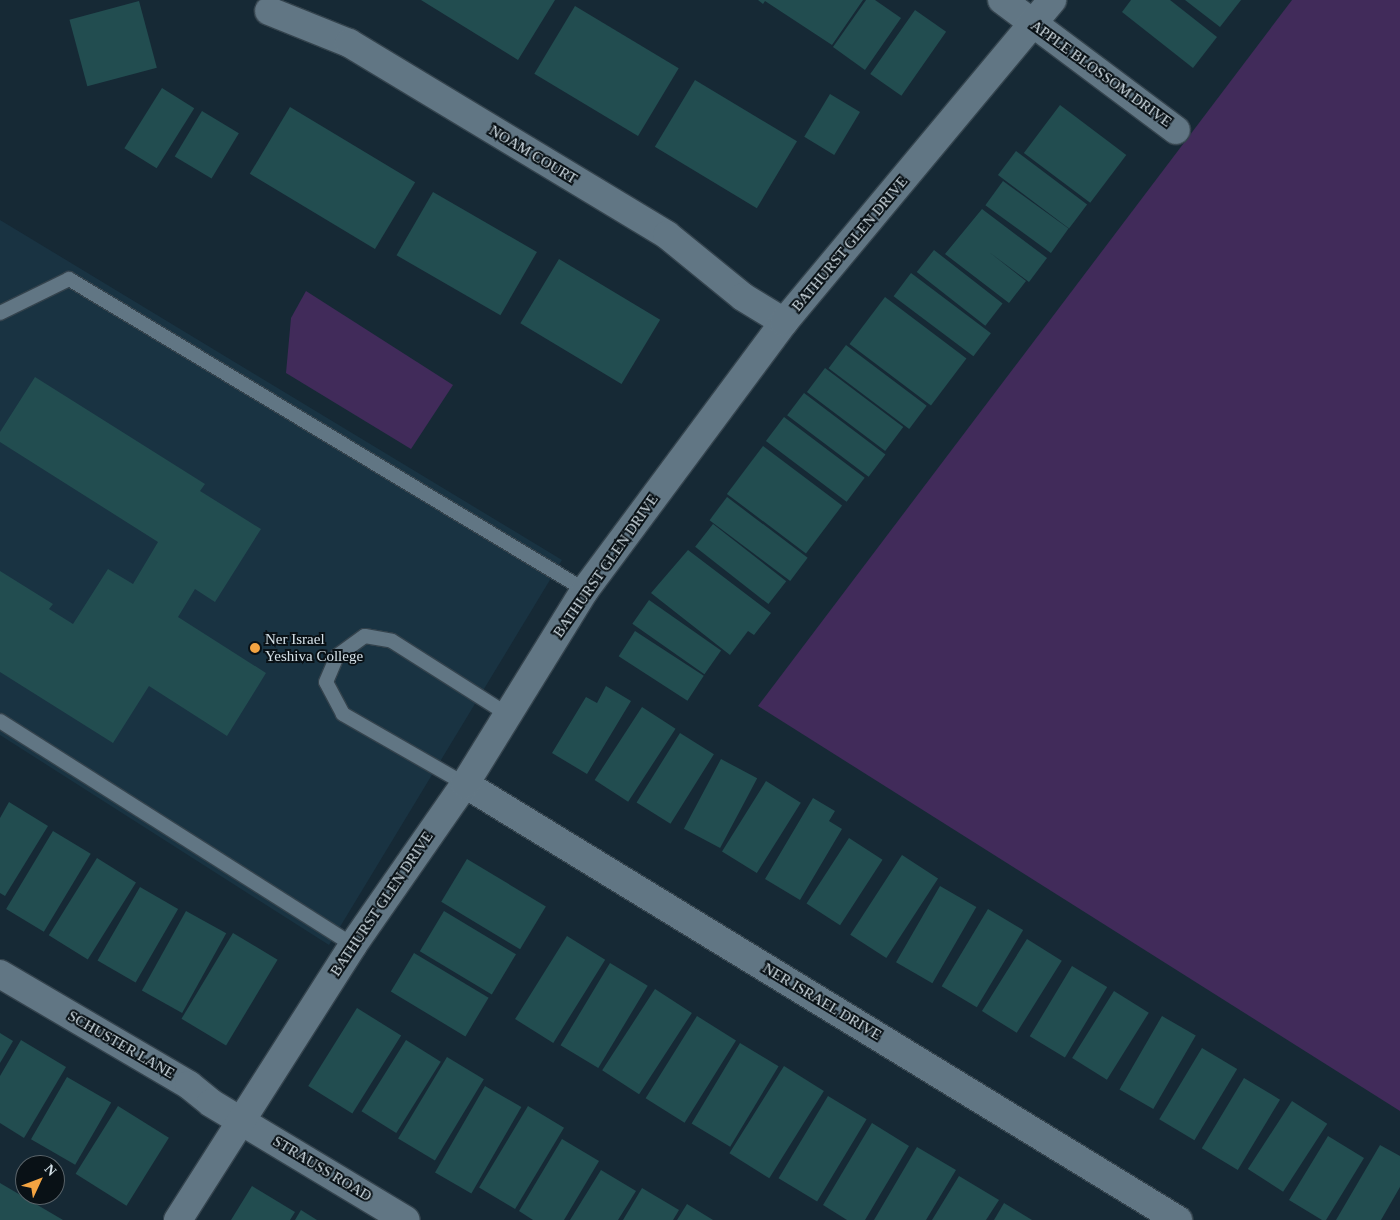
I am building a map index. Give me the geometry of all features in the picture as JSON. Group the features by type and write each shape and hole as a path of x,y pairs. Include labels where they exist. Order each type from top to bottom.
{"street":[{"name":"APPLE BLOSSOM DRIVE","path":"1002,0 1034,26 1176,130"},
{"name":"BATHURST GLEN DRIVE","path":"178,1220 239,1119 353,945 465,784 585,590 784,322 1034,26 1052,0"},
{"name":"NOAM COURT","path":"269,12 348,43 659,230 743,297 784,322"},
{"name":"NER ISRAEL DRIVE","path":"465,784 1178,1220"},
{"name":"SCHUSTER LANE","path":"0,974 189,1085 239,1119"},
{"name":"STRAUSS ROAD","path":"239,1119 406,1220"}],"lane":[{"path":"0,313 69,279 585,590"},
{"path":"465,784 343,714 326,682 337,656 365,636 392,640 508,714"},
{"path":"0,721 353,945"}],"shaded area":[{"path":"1292,0 1400,0 1400,1111 758,706"},
{"name":"Ner Israel Yeshiva College","path":"0,220 562,560 329,945 0,735"},
{"path":"306,291 453,385 411,449 286,373 291,318"}],"building":[{"path":"421,0 555,0 518,60"},
{"path":"758,0 863,0 832,45 765,1 763,4"},
{"path":"866,0 875,0 901,18 865,70 833,47"},
{"path":"1131,0 1170,0 1217,37 1193,68 1122,12"},
{"path":"1185,0 1241,0 1220,27"},
{"path":"139,1 157,68 87,86 69,20"},
{"path":"575,6 679,68 638,136 534,74"},
{"path":"915,10 946,32 901,96 870,74"},
{"path":"695,80 797,141 757,208 655,147"},
{"path":"162,88 194,108 157,168 124,148"},
{"path":"830,94 860,112 834,155 804,137"},
{"path":"1060,105 1126,155 1090,203 1024,153"},
{"path":"290,107 415,182 375,249 250,174"},
{"path":"202,111 239,133 212,179 175,156"},
{"path":"1016,151 1087,205 1069,229 998,175"},
{"path":"1003,181 1069,229 1051,253 985,205"},
{"path":"433,192 537,252 500,315 396,255"},
{"path":"982,209 1047,258 1029,282 989,252 1026,281 1009,303 945,254"},
{"path":"934,250 1003,304 985,326 917,272"},
{"path":"559,259 660,320 622,384 520,323"},
{"path":"911,273 991,333 973,356 894,296"},
{"path":"885,297 966,358 931,406 849,344"},
{"path":"846,345 927,406 909,429 829,368"},
{"path":"825,368 903,427 885,451 807,392"},
{"path":"35,377 205,484 200,491 261,529 215,602 195,589 178,617 266,673 227,736 149,686 113,743 0,672 0,571 53,604 49,609 73,624 108,569 133,584 158,542 0,442 0,432"},
{"path":"804,393 885,454 869,477 787,415"},
{"path":"784,417 865,478 847,502 766,441"},
{"path":"763,446 842,506 806,553 727,494"},
{"path":"727,497 808,558 790,581 710,520"},
{"path":"713,524 786,581 768,604 695,547"},
{"path":"688,550 771,613 754,635 748,631 730,655 651,593"},
{"path":"649,600 721,650 704,674 632,624"},
{"path":"635,631 704,676 687,701 619,656"},
{"path":"606,686 631,701 587,774 552,753 586,697 597,703"},
{"path":"642,707 676,729 628,802 595,780"},
{"path":"680,733 714,754 670,824 637,803"},
{"path":"721,759 757,778 720,848 684,829"},
{"path":"766,781 801,803 757,873 722,851"},
{"path":"813,798 835,811 829,821 842,829 800,900 765,879"},
{"path":"9,802 48,826 5,896 0,893 0,818"},
{"path":"53,831 91,854 44,932 6,909"},
{"path":"849,838 883,860 840,925 807,903"},
{"path":"902,855 938,878 886,958 850,935"},
{"path":"97,858 136,882 88,960 49,935"},
{"path":"467,859 546,906 520,949 441,902"},
{"path":"940,886 976,907 932,983 896,962"},
{"path":"140,887 178,909 136,983 98,961"},
{"path":"988,909 1023,930 977,1007 942,986"},
{"path":"186,911 226,933 182,1013 142,991"},
{"path":"444,911 516,954 492,995 420,951"},
{"path":"233,933 278,960 226,1045 181,1019"},
{"path":"567,936 605,960 553,1043 515,1019"},
{"path":"1027,939 1062,961 1017,1033 982,1011"},
{"path":"414,953 489,998 465,1036 391,992"},
{"path":"610,963 648,986 598,1068 561,1045"},
{"path":"1072,966 1107,987 1065,1057 1030,1036"},
{"path":"655,989 692,1013 639,1094 602,1070"},
{"path":"1114,991 1149,1013 1107,1080 1072,1058"},
{"path":"357,1008 401,1036 352,1114 308,1086"},
{"path":"697,1016 736,1040 685,1123 646,1098"},
{"path":"1162,1016 1196,1036 1153,1109 1120,1090"},
{"path":"0,1033 13,1041 0,1063"},
{"path":"21,1040 66,1067 24,1138 0,1123 0,1076"},
{"path":"406,1040 441,1062 396,1133 361,1111"},
{"path":"740,1043 779,1066 730,1147 692,1124"},
{"path":"1202,1048 1237,1069 1194,1140 1159,1119"},
{"path":"447,1057 484,1079 435,1161 398,1138"},
{"path":"784,1066 824,1091 769,1178 729,1153"},
{"path":"67,1077 111,1102 75,1165 65,1159 65,1155 58,1155 31,1139"},
{"path":"1244,1078 1280,1100 1238,1170 1202,1148"},
{"path":"485,1086 521,1107 471,1194 435,1173"},
{"path":"828,1096 867,1119 817,1201 779,1178"},
{"path":"1292,1101 1327,1124 1283,1192 1248,1169"},
{"path":"118,1106 169,1138 126,1206 76,1174"},
{"path":"528,1106 564,1128 515,1209 479,1187"},
{"path":"872,1123 909,1146 865,1220 847,1220 823,1205"},
{"path":"1328,1136 1364,1158 1326,1220 1322,1220 1289,1200"},
{"path":"562,1139 599,1161 564,1220 533,1220 519,1211"},
{"path":"1380,1145 1400,1156 1400,1187 1381,1220 1336,1220"},
{"path":"917,1147 956,1170 926,1220 874,1220"},
{"path":"601,1170 636,1191 618,1220 570,1220"},
{"path":"959,1176 999,1200 986,1220 932,1220"},
{"path":"0,1183 15,1192 15,1205 37,1205 63,1220 0,1220"},
{"path":"252,1186 295,1212 290,1220 231,1220"},
{"path":"642,1188 679,1210 673,1220 623,1220"},
{"path":"1004,1203 1032,1220 994,1220"},
{"path":"687,1204 713,1220 677,1220"},
{"path":"301,1210 317,1220 295,1220"}],"place":[{"name":"Ner Israel Yeshiva College","path":"255,648"}]}
